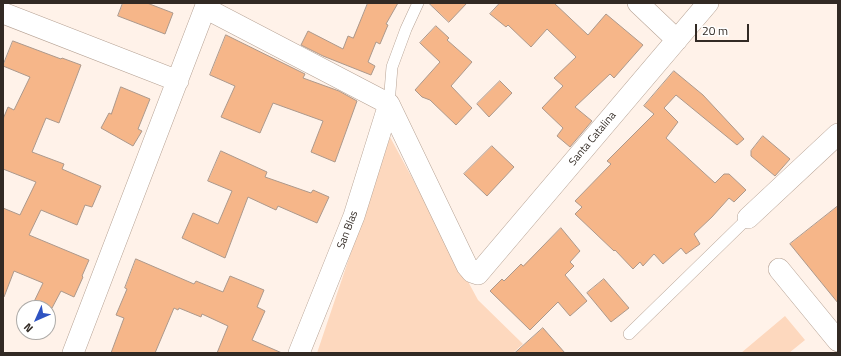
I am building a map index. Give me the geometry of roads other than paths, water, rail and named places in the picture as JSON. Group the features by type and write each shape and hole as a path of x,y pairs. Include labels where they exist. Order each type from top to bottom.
{"street":[{"path":"638,3 677,40"},
{"name":"Santa Catalina","path":"389,104 467,266 472,272 478,274 708,3"},
{"path":"73,353 206,6 389,104"},
{"path":"3,13 178,81"},
{"name":"San Blas","path":"299,353 354,216 389,104"},
{"path":"748,218 838,134"},
{"path":"779,268 838,341"}],"lane":[{"path":"389,104 392,67 406,29 418,3"},
{"path":"629,334 748,218"}]}
